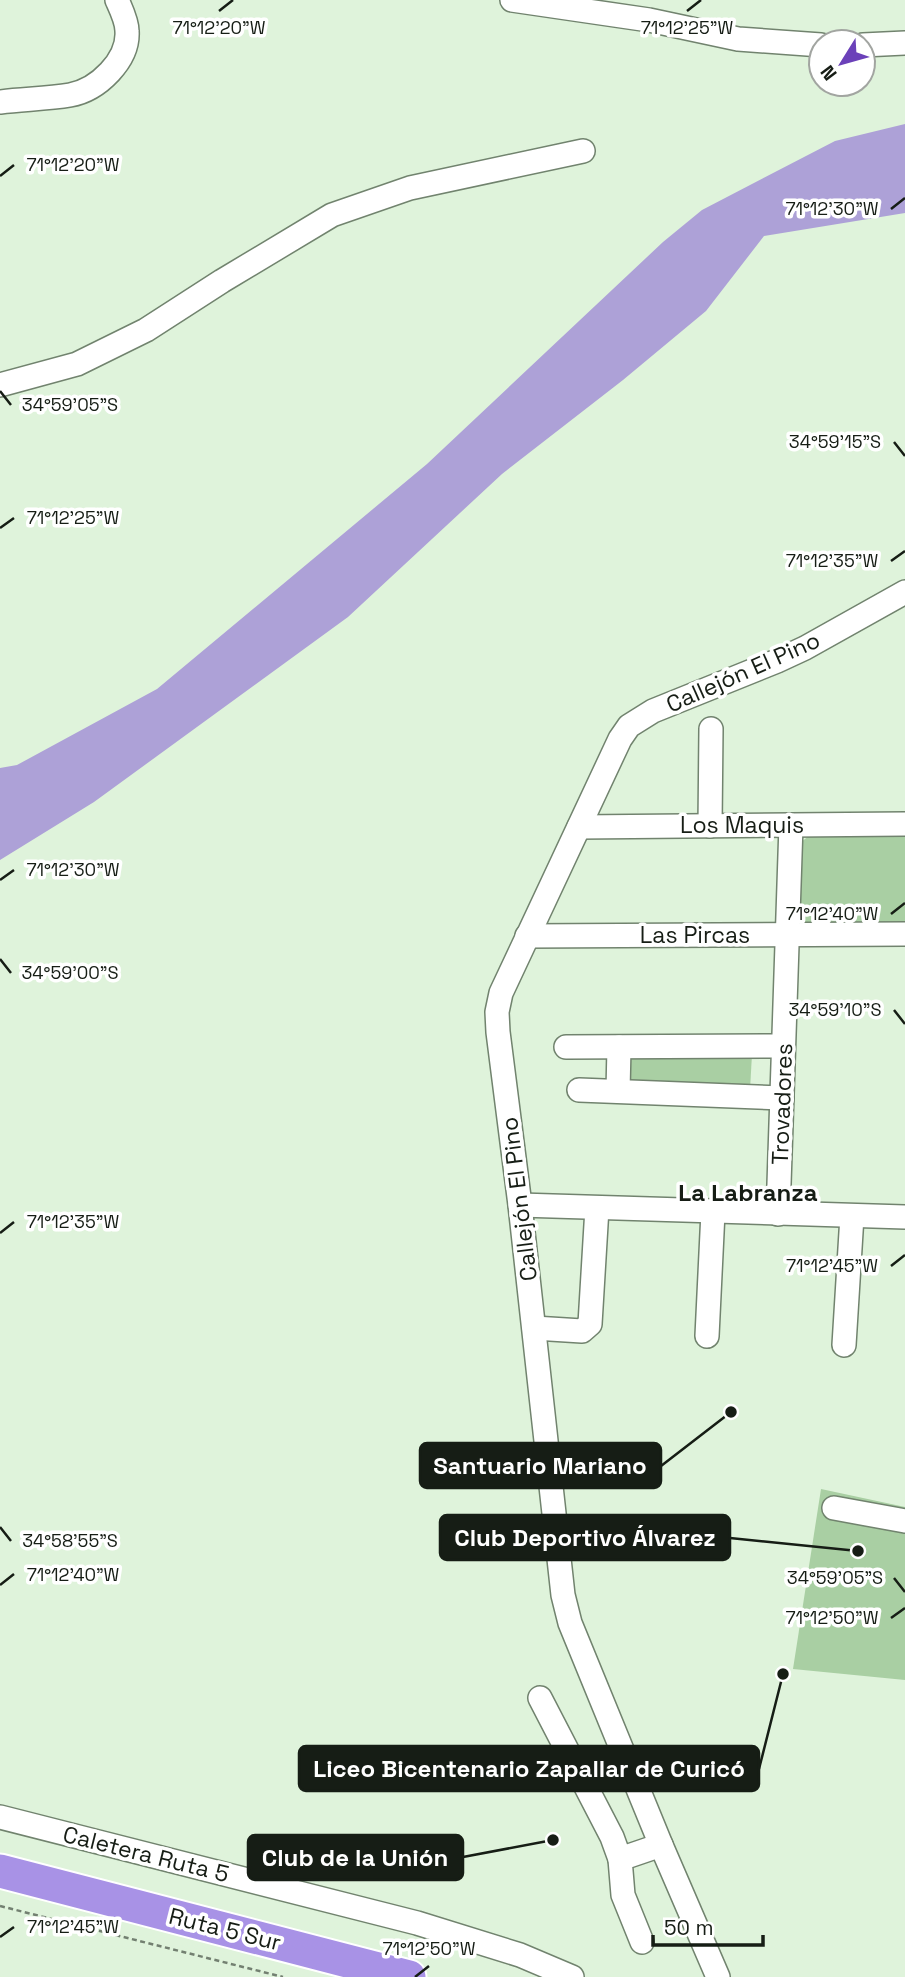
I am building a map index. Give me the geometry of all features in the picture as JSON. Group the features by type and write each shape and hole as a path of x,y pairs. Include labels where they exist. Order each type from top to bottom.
{"highway":[{"name":"Ruta 5 Sur","path":"0,1871 409,1977"},
{"name":"Ruta 5 Sur","path":"0,1891 337,1977"}],"street":[{"path":"0,102 73,95 109,75 120,60 128,30 117,0"},
{"path":"512,0 649,20 738,39 807,44"},
{"path":"877,44 905,43"},
{"path":"0,385 77,364 146,330 332,215 410,188 583,151"},
{"name":"Callejón El Pino","path":"718,1977 570,1623 563,1595 497,1022 501,993 620,739 629,726 653,711 786,657 905,592"},
{"path":"710,826 711,729"},
{"name":"Los Maquis","path":"579,827 905,824"},
{"name":"Trovadores","path":"778,1214 791,825"},
{"name":"Las Pircas","path":"527,936 905,934"},
{"path":"566,1047 783,1046"},
{"path":"618,1091 619,1047"},
{"path":"579,1090 782,1098"},
{"path":"520,1205 905,1217"},
{"path":"534,1328 582,1331 590,1324 597,1208"},
{"path":"707,1336 713,1212"},
{"path":"844,1345 852,1216"},
{"path":"834,1508 905,1521"},
{"path":"540,1698 612,1837 620,1859 623,1895 642,1942"},
{"name":"Caletera Ruta 5","path":"0,1817 428,1926 520,1955 572,1977"},
{"path":"620,1859 661,1844"}],"path":[{"path":"0,1906 283,1977"}],"green space":[{"path":"810,835 905,837 905,927 812,926 803,923 798,917 800,843"},
{"path":"752,1054 750,1090 630,1082 626,1077 629,1055"},
{"path":"821,1489 905,1507 905,1680 793,1669"}],"shaded area":[{"path":"905,124 905,213 764,236 706,311 502,474 348,617 94,802 0,860 0,768 17,765 157,689 427,464 663,242 702,210 835,141"}],"place":[{"name":"Santuario Mariano","path":"731,1412"},
{"name":"Club Deportivo Álvarez","path":"858,1551"},
{"name":"Liceo Bicentenario Zapallar de Curicó","path":"783,1674"},
{"name":"Club de la Unión","path":"553,1840"}],"district":[{"name":"La Labranza","path":"748,1192"}]}
